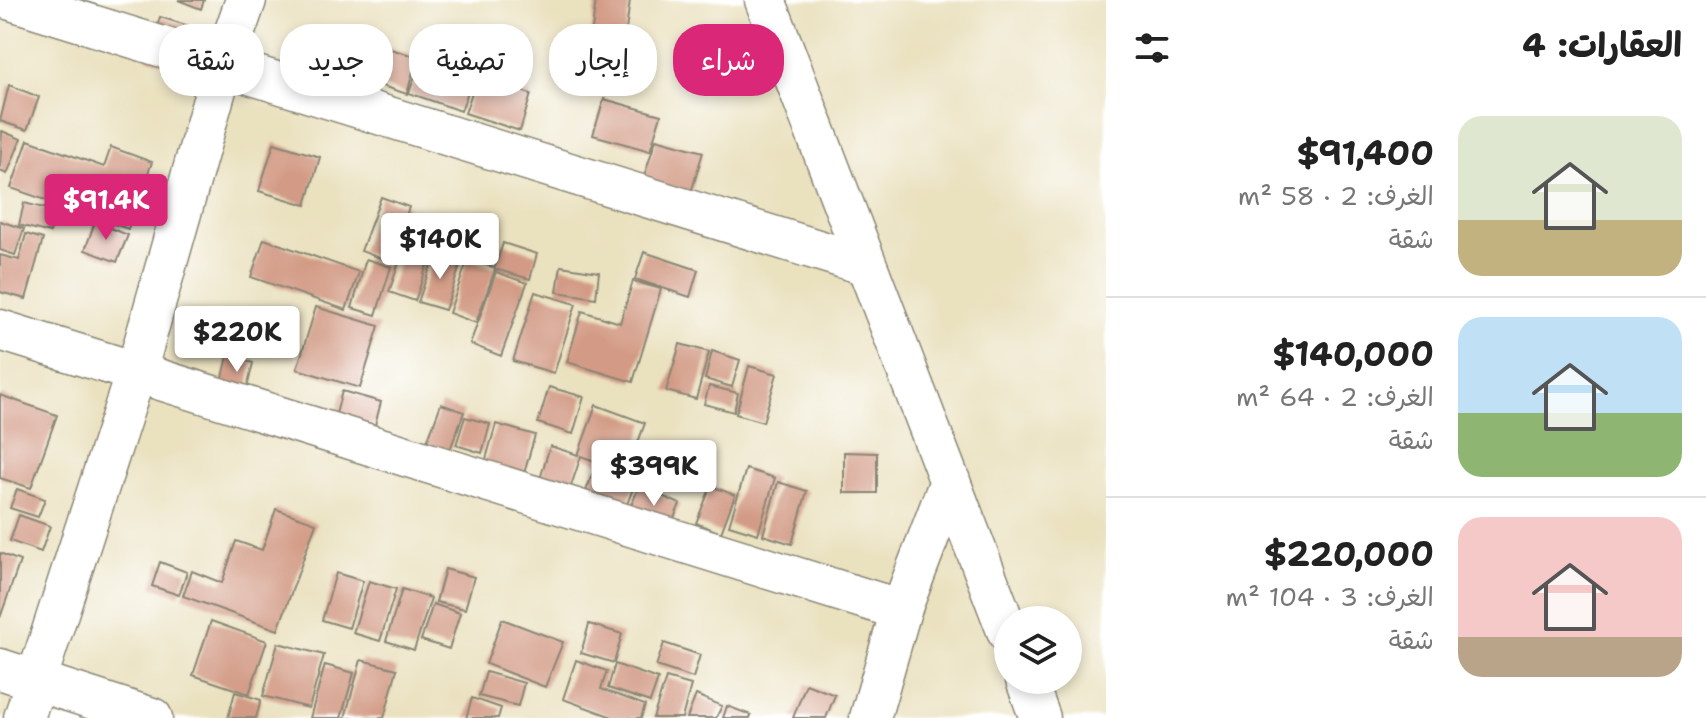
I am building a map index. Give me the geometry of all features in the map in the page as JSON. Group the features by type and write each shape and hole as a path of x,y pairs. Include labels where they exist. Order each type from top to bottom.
{"street":[{"path":"11,0 159,48"},
{"path":"238,24 246,0"},
{"path":"765,0 998,606"},
{"path":"264,81 866,265"},
{"path":"24,718 18,674 136,372 214,96"},
{"path":"0,330 901,610"},
{"path":"870,718 901,610 950,481"},
{"path":"18,674 152,718"},
{"path":"1031,694 1040,718"}],"building":[{"path":"178,0 204,0 201,9"},
{"path":"596,0 630,0 627,24 593,24"},
{"path":"160,17 183,24 159,24 159,62 147,58"},
{"path":"393,50 409,55 407,94 393,90"},
{"path":"9,85 39,97 27,130 0,121"},
{"path":"418,96 466,96 461,111"},
{"path":"471,96 530,96 520,131 465,113"},
{"path":"604,99 661,115 650,151 593,135"},
{"path":"2,131 21,139 7,174 0,171"},
{"path":"656,139 703,152 686,210 638,196"},
{"path":"28,140 104,167 111,147 152,162 128,229 11,188"},
{"path":"274,143 320,157 306,205 259,191"},
{"path":"381,197 409,207 390,262 361,251"},
{"path":"24,203 56,211 50,233 19,225"},
{"path":"415,215 441,224 415,301 389,292"},
{"path":"0,221 24,229 15,255 0,250"},
{"path":"95,222 128,235 117,262 85,250"},
{"path":"26,234 43,239 26,299 0,292 0,255 19,260"},
{"path":"264,239 359,272 346,310 251,277"},
{"path":"503,243 537,254 530,279 495,269 476,323 449,313 468,259 495,268"},
{"path":"436,251 462,260 445,310 418,302"},
{"path":"644,252 698,270 690,297 635,279"},
{"path":"366,259 391,267 376,315 352,308"},
{"path":"561,266 599,272 596,298 557,292"},
{"path":"496,272 527,283 501,356 470,344"},
{"path":"633,281 661,289 633,382 567,362 582,311 620,323"},
{"path":"535,292 576,304 554,373 513,361"},
{"path":"316,307 379,326 360,388 297,369"},
{"path":"680,344 709,352 696,399 666,391"},
{"path":"712,351 740,360 732,387 705,379"},
{"path":"228,356 253,363 246,392 221,386"},
{"path":"749,366 777,374 763,422 736,414"},
{"path":"709,386 738,393 734,412 704,404"},
{"path":"549,387 584,397 573,434 538,423"},
{"path":"342,391 381,402 375,425 336,414"},
{"path":"0,395 57,415 31,488 0,478"},
{"path":"441,404 464,412 447,458 424,450"},
{"path":"596,405 645,423 627,473 581,456 570,489 540,479 550,446 578,455"},
{"path":"465,417 490,424 482,453 456,445"},
{"path":"496,424 535,435 521,484 482,473"},
{"path":"844,452 877,453 877,493 844,493"},
{"path":"595,467 636,481 623,514 583,499"},
{"path":"746,469 775,478 758,534 729,525"},
{"path":"778,482 807,491 792,544 763,535"},
{"path":"639,486 680,504 669,530 628,513"},
{"path":"711,486 735,495 721,533 696,523"},
{"path":"17,489 45,499 38,517 10,508"},
{"path":"276,509 316,523 278,630 183,596 192,571 222,583 236,541 262,550"},
{"path":"19,515 50,526 41,552 10,541"},
{"path":"0,553 20,561 0,618"},
{"path":"160,562 187,572 179,595 152,586"},
{"path":"445,569 474,577 465,609 436,602"},
{"path":"336,573 363,581 349,628 322,620"},
{"path":"369,581 396,589 380,641 353,633"},
{"path":"402,589 431,598 414,650 386,641"},
{"path":"433,604 460,613 449,649 421,640"},
{"path":"502,619 563,642 545,687 486,664"},
{"path":"211,621 267,641 249,694 193,675"},
{"path":"589,624 622,634 614,663 581,653"},
{"path":"278,643 324,655 309,708 263,696"},
{"path":"664,643 700,655 693,678 656,666"},
{"path":"361,660 397,669 384,718 345,718"},
{"path":"576,660 607,671 601,689 645,705 641,718 615,718 563,699"},
{"path":"615,664 658,679 650,702 608,688"},
{"path":"325,665 354,673 341,718 310,718"},
{"path":"486,672 524,683 518,706 479,696"},
{"path":"666,678 691,685 682,718 653,718"},
{"path":"806,684 835,695 826,718 793,718"},
{"path":"235,692 261,700 256,718 228,718"},
{"path":"696,695 722,706 716,718 687,718"},
{"path":"472,698 501,708 498,718 466,718"},
{"path":"727,706 751,715 750,718 723,718"}]}
